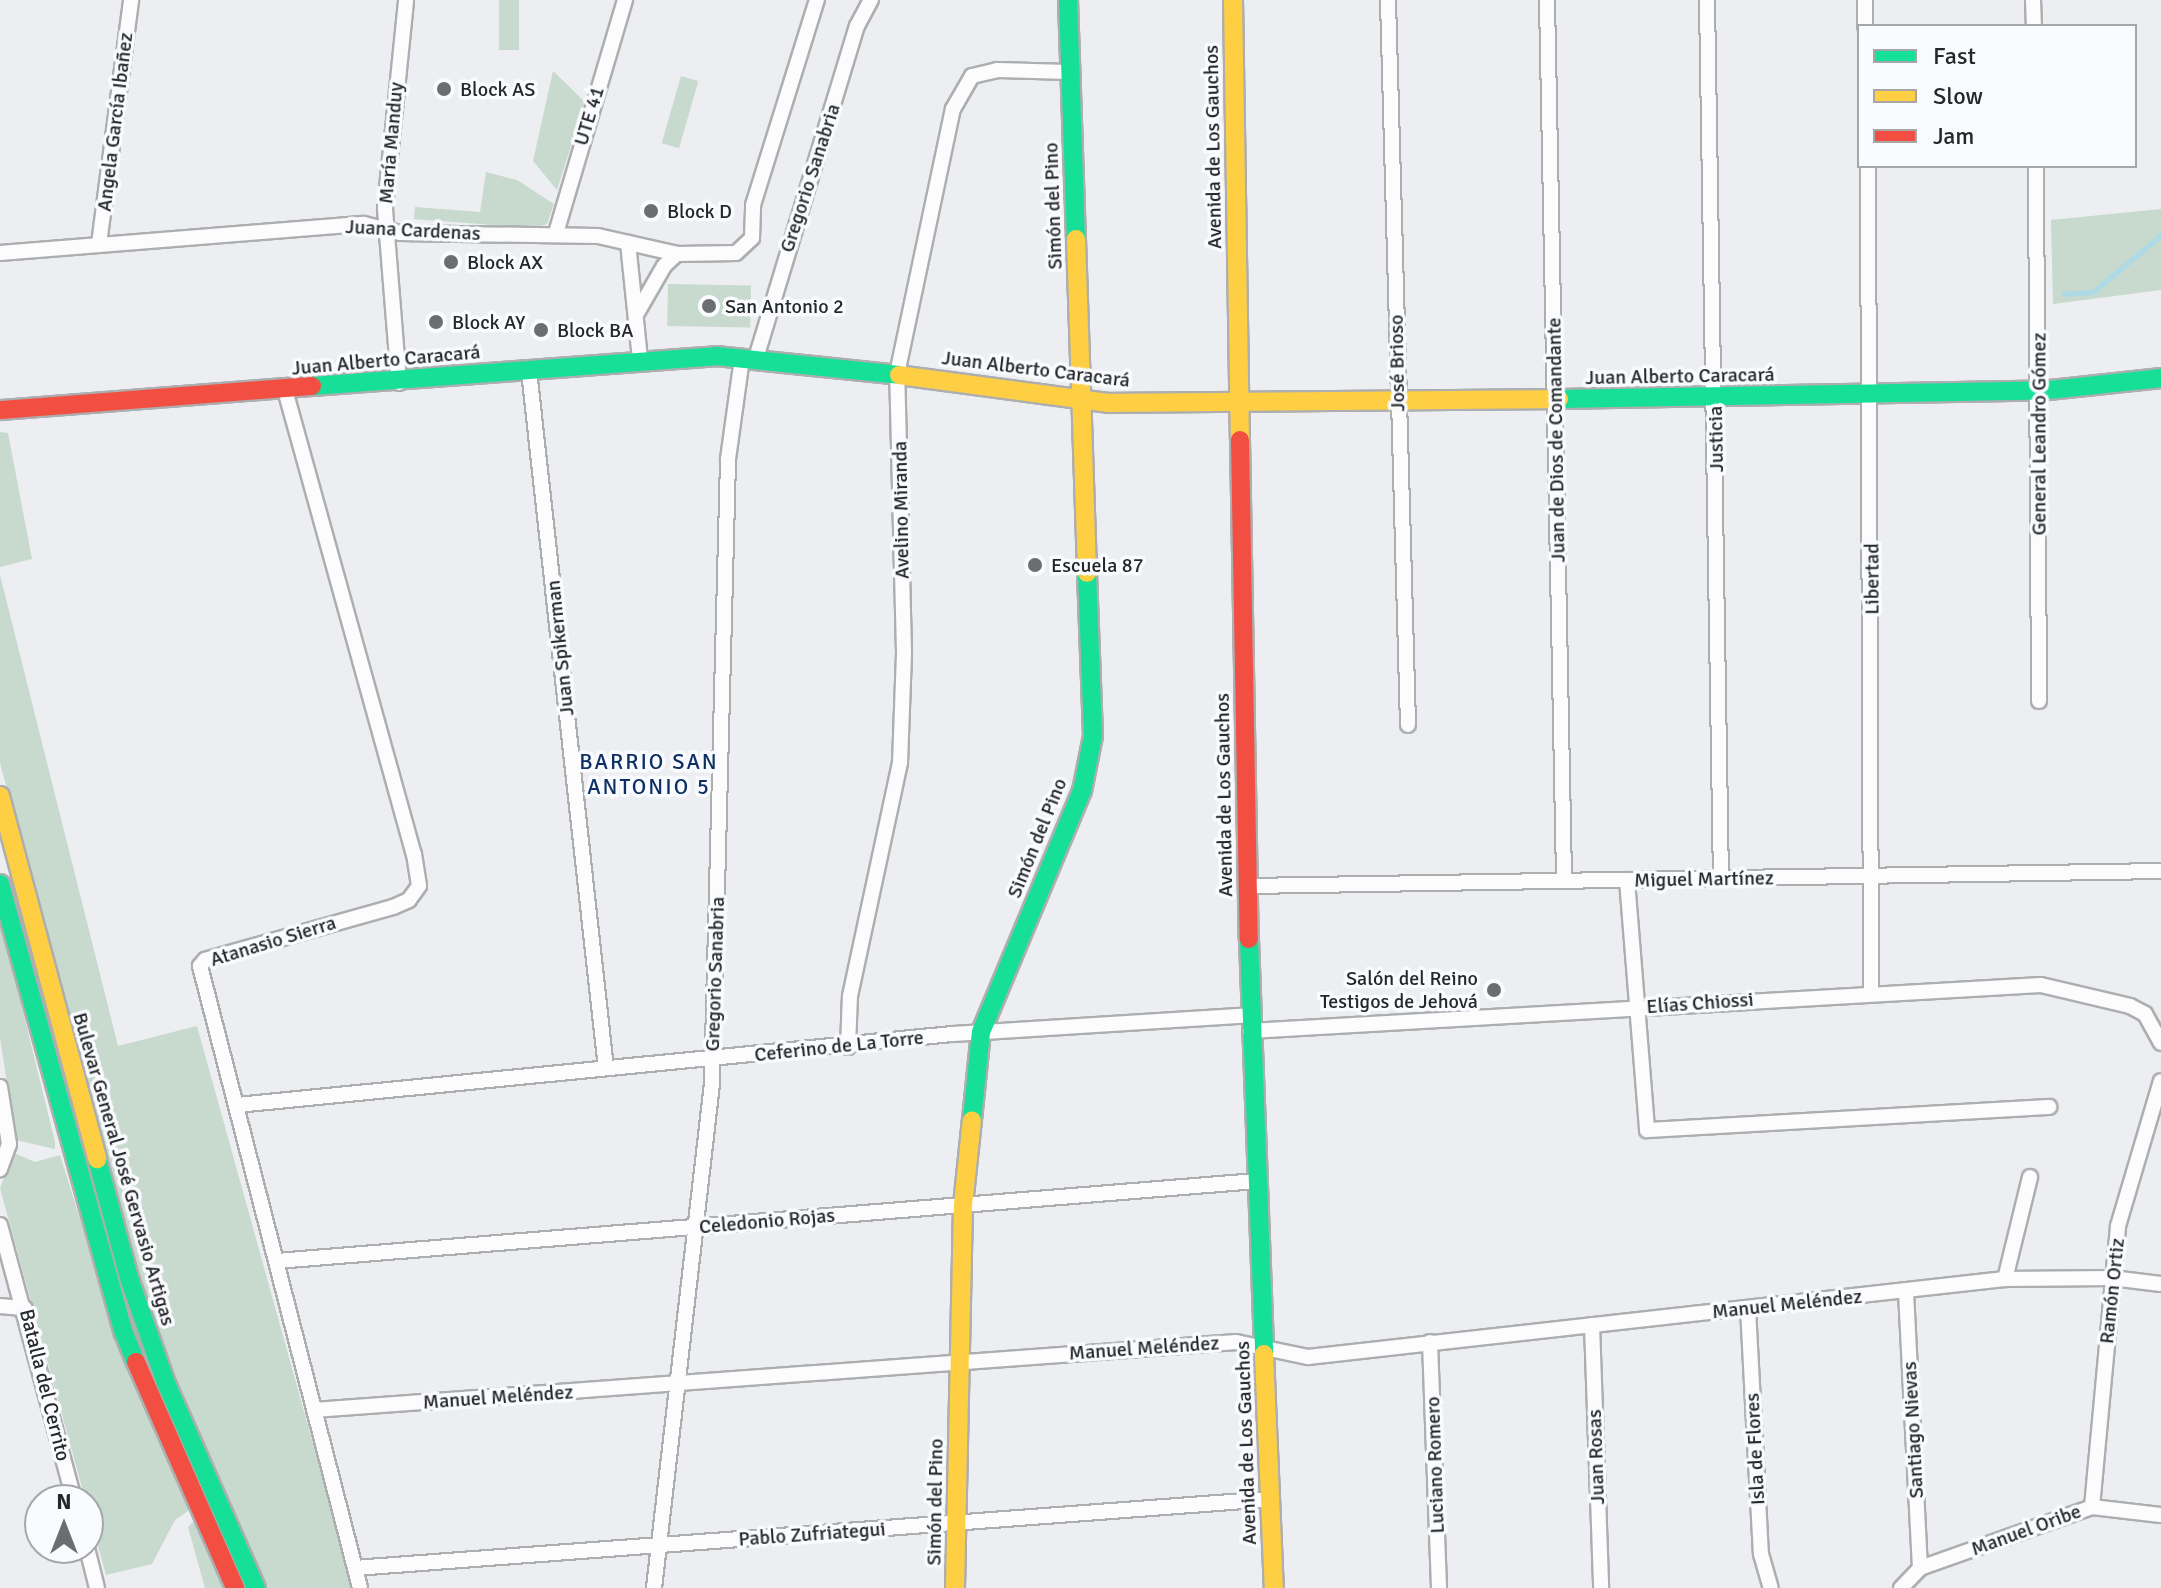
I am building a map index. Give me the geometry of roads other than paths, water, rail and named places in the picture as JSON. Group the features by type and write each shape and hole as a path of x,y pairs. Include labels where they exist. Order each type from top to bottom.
{"street":[{"name":"Angela García Ibañez","path":"99,244 131,0"},
{"name":"María Manduy","path":"399,383 385,229 406,0"},
{"name":"UTE 41","path":"556,233 625,0"},
{"name":"Gregorio Sanabria","path":"728,256 752,238 753,205 817,0"},
{"name":"Gregorio Sanabria","path":"654,1588 697,1227 713,1058 728,459 749,358 857,26 871,0"},
{"name":"Simón del Pino","path":"955,1588 963,1205 981,1032 1082,791 1093,736 1068,0"},
{"name":"Avenida de Los Gauchos","path":"1233,0 1250,1023 1274,1588"},
{"name":"José Brioso","path":"1388,0 1408,725"},
{"name":"Juan de Dios de Comandante","path":"1547,0 1564,881"},
{"name":"Justicia","path":"1707,0 1721,879"},
{"path":"1865,0 1865,24"},
{"path":"2033,0 2034,24"},
{"name":"Avelino Miranda","path":"848,1047 850,996 900,763 904,652 897,374 953,109 972,76 997,70 1070,72"},
{"name":"Libertad","path":"1868,168 1873,394 1871,993"},
{"name":"General Leandro Gómez","path":"2036,168 2040,391 2039,701"},
{"name":"Juana Cardenas","path":"0,253 364,224 385,229 610,237 677,254 728,256"},
{"path":"628,243 640,360"},
{"path":"637,313 664,266 677,254"},
{"name":"Juan Alberto Caracará","path":"1,410 399,383 640,360 749,358 1082,399 1239,405 2040,391 2161,378"},
{"name":"Juan Spikerman","path":"529,371 606,1068"},
{"name":"Atanasio Sierra","path":"285,390 419,878 415,894 403,904 203,961 360,1588"},
{"name":"Bulevar General José Gervasio Artigas","path":"0,796 130,1281 166,1383 256,1588"},
{"name":"Miguel Martínez","path":"1248,886 2161,871"},
{"path":"1627,880 1640,1007 1647,1130 2049,1107"},
{"path":"0,884 124,1333 235,1588"},
{"name":"Elías Chiossi","path":"1250,1023 1640,1007 2041,985 2092,994 2145,1014 2161,1043"},
{"name":"Ceferino de La Torre","path":"237,1105 981,1032 1250,1023"},
{"name":"Ramón Ortiz","path":"2092,1507 2112,1278 2124,1192 2161,1081"},
{"path":"0,1087 9,1144 0,1169"},
{"path":"2005,1279 2030,1177"},
{"name":"Celedonio Rojas","path":"277,1261 1257,1181"},
{"name":"Batalla del Cerrito","path":"0,1225 25,1308 70,1484"},
{"name":"Manuel Meléndez","path":"314,1410 678,1386 1236,1342 1265,1347 1286,1356 1308,1357 2005,1279 2112,1278 2161,1284"},
{"name":"Santiago Nievas","path":"1906,1292 1920,1568"},
{"path":"0,1306 25,1308"},
{"name":"Isla de Flores","path":"1748,1308 1761,1554 1771,1588"},
{"name":"Juan Rosas","path":"1592,1325 1601,1588"},
{"name":"Luciano Romero","path":"1430,1342 1439,1588"},
{"name":"Pablo Zufriategui","path":"355,1568 1270,1499"},
{"name":"Manuel Oribe","path":"1901,1588 1920,1568 2092,1507 2161,1515"},
{"path":"91,1564 97,1588"}],"waterway":[{"path":"2064,294 2093,292 2161,235"}],"place":[{"name":"Block AS","path":"444,89"},
{"name":"Block D","path":"651,211"},
{"name":"Block AX","path":"451,262"},
{"name":"San Antonio 2","path":"709,306"},
{"name":"Block AY","path":"436,322"},
{"name":"Block BA","path":"541,330"},
{"name":"Escuela 87","path":"1035,565"},
{"name":"Salón del Reino Testigos de Jehová","path":"1494,990"}],"district":[{"name":"BARRIO SAN ANTONIO 5","path":"649,774"}]}
